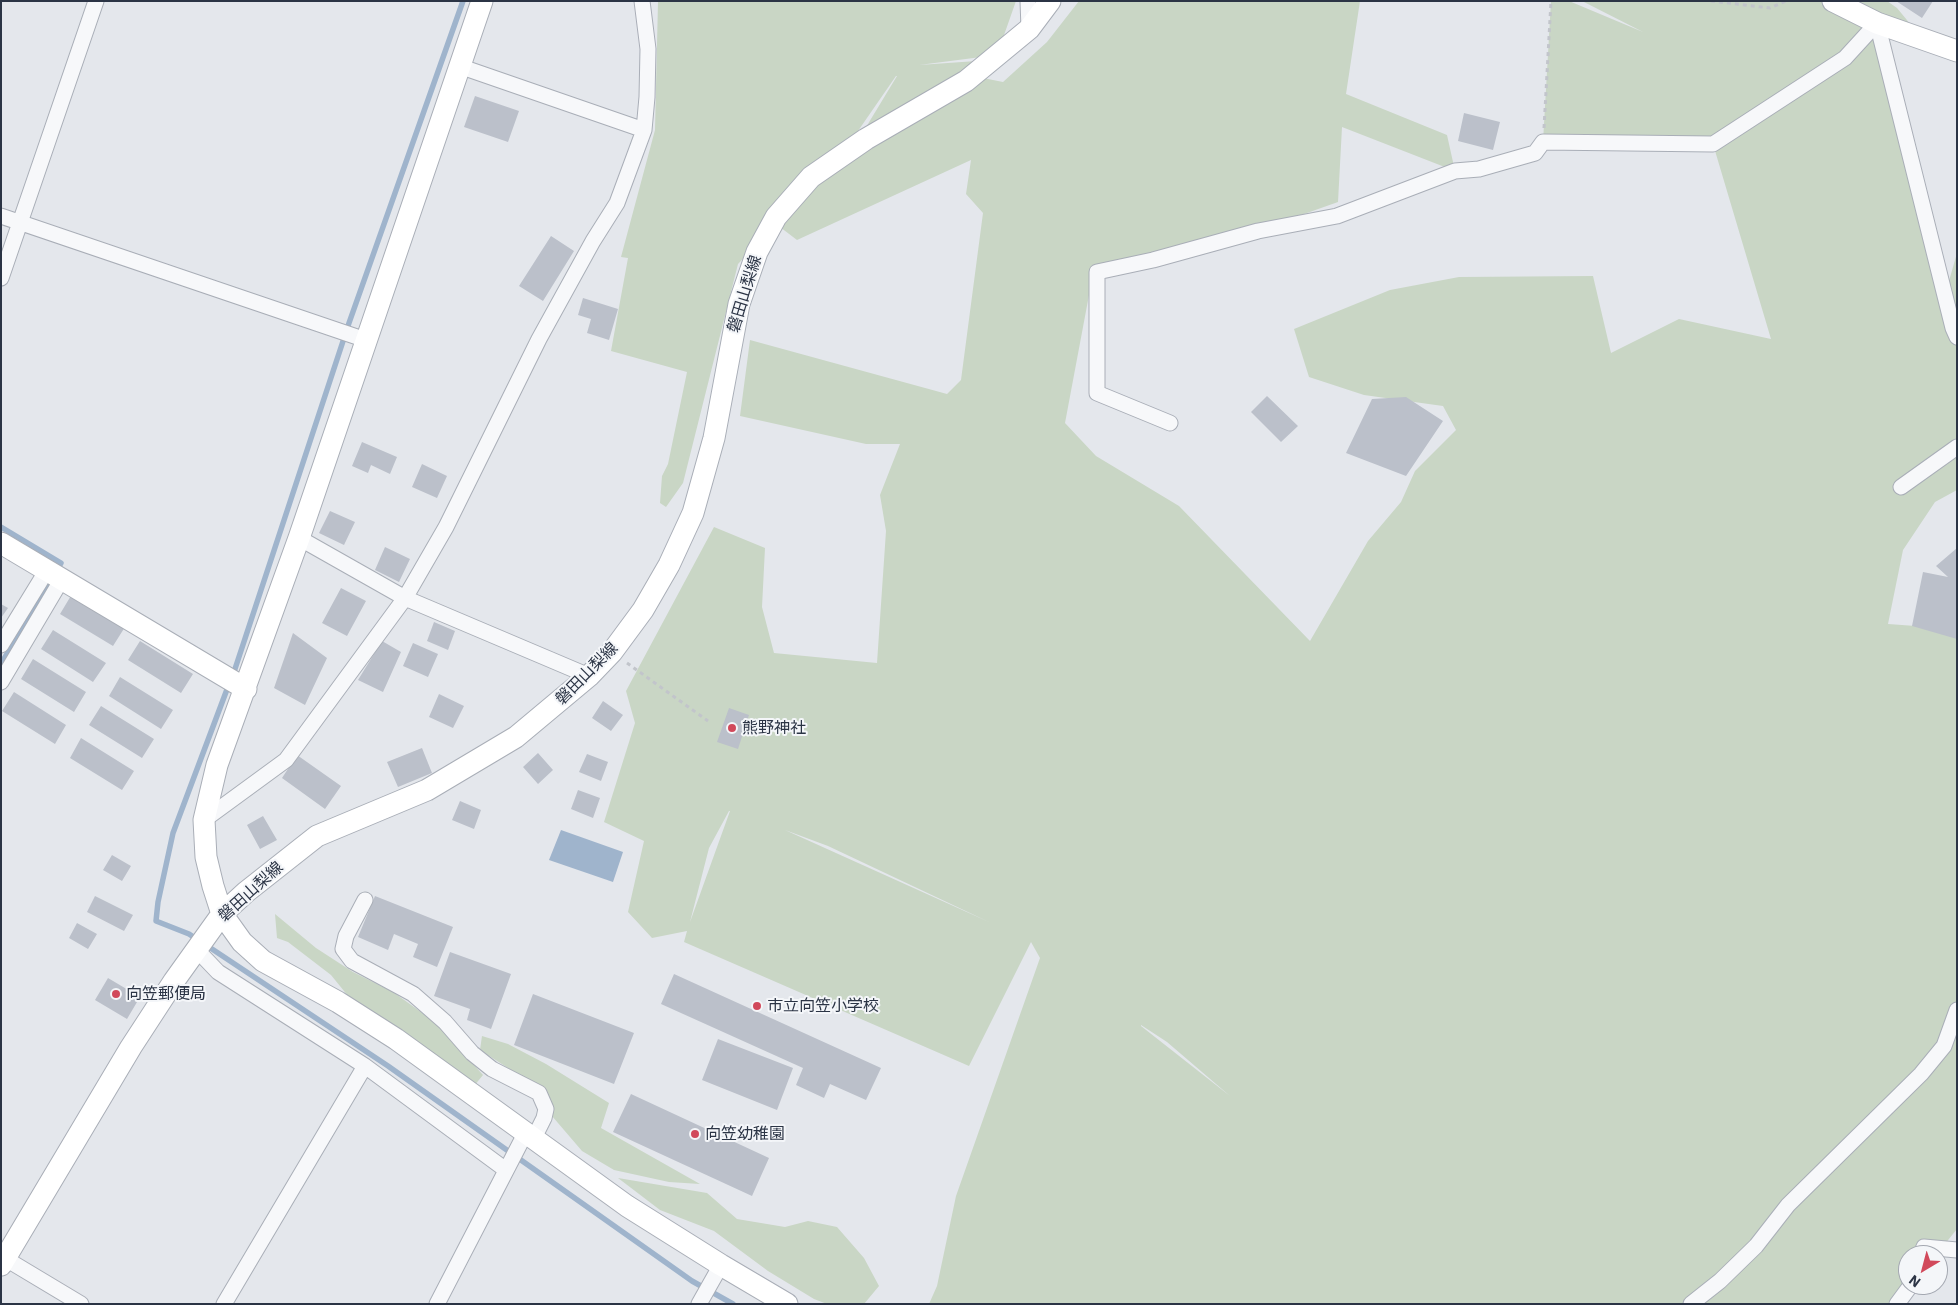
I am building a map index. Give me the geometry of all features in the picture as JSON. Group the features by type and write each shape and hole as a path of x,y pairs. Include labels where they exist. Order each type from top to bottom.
{"street":[{"path":"1,278 96,1"},
{"path":"482,1 299,538 217,765 204,820 206,857 222,914 242,942 263,961 338,1002 396,1039 627,1206 787,1304"},
{"path":"204,820 286,760 405,598 448,523 539,339 593,241 617,203 644,130 648,49 642,1"},
{"path":"1028,1 1029,30"},
{"name":"磐田山梨線","path":"3,1259 131,1047 222,914 246,892 317,836 427,790 516,737 589,676 612,652 643,610 669,565 693,514 714,438 739,304 757,252 776,217 811,177 866,139 966,81 1029,30 1050,1"},
{"path":"1833,1 1877,23 1957,51"},
{"path":"1170,423 1097,393 1097,272 1153,260 1258,232 1337,216 1455,170 1479,169 1535,153 1543,142 1713,144 1844,58 1877,23"},
{"path":"1877,23 1953,328 1957,337"},
{"path":"459,66 644,130"},
{"path":"1,216 366,340"},
{"path":"1901,487 1957,447"},
{"path":"299,538 405,598 589,676"},
{"path":"1,543 246,689"},
{"path":"1,645 54,575"},
{"path":"1,682 54,575"},
{"path":"365,900 346,936 343,949 352,960 413,994 445,1022 472,1053 492,1069 539,1093 546,1109 544,1118 506,1170 437,1304"},
{"path":"197,950 218,972 365,1066 506,1170"},
{"path":"1691,1304 1720,1281 1756,1246 1788,1205 1921,1074 1944,1046 1957,1010"},
{"path":"224,1304 365,1066"},
{"path":"3,1259 81,1304"},
{"path":"700,1304 721,1265"}],"path":[{"path":"1543,142 1551,1"},
{"path":"1711,1 1770,8 1786,1"},
{"path":"612,652 708,721"}],"green space":[{"path":"1016,1 997,55 919,65 991,60 973,76 1003,82 1047,42 1079,1 1360,1 1346,94 1447,135 1455,171 1342,127 1338,202 1242,236 1097,272 1089,295 1065,423 1096,456 1179,506 1310,641 1368,541 1401,502 1415,471 1456,430 1443,406 1364,395 1309,377 1294,329 1390,290 1459,277 1593,276 1611,353 1679,319 1771,339 1713,144 1543,142 1551,1 1569,1 1643,32 1582,1 1887,1 1897,8 1916,31 1878,23 1945,295 1957,253 1957,490 1935,502 1903,550 1888,624 1957,629 1957,1229 1944,1245 1898,1245 1898,1295 1902,1295 1897,1304 929,1304 937,1286 956,1196 1040,958 1031,942 969,1066 684,942 687,931 652,938 628,912 644,841 604,822 635,723 626,691 714,527 765,548 762,607 774,653 877,663 886,531 880,495 900,444 866,444 740,416 750,340 947,394 961,380 983,213 966,194 971,160 797,240 776,224 738,264 683,483 666,507 660,503 662,476 668,464 687,372 611,351 628,258 621,257 655,130 658,2","holes":["896,76 854,147 840,157","730,811 690,922 709,848","785,830 828,846 989,922","1141,1026 1167,1042 1230,1096"]},
{"path":"275,914 316,948 353,972 393,992 435,1022 483,1075 474,1086 370,1023 331,975 288,942 277,938"},
{"path":"482,1036 508,1044 546,1064 609,1103 601,1128 700,1184 669,1182 614,1170 582,1151 546,1109 522,1077 480,1050"},
{"path":"618,1178 707,1193 737,1219 785,1227 808,1221 837,1227 864,1258 879,1286 864,1304 827,1304 814,1299 768,1271 714,1231 660,1210"}],"water":[{"path":"561,830 623,852 613,882 549,860"}],"building":[{"path":"1896,1 1933,1 1922,18"},
{"path":"475,96 519,111 508,142 464,127"},
{"path":"1464,113 1500,122 1493,150 1458,141"},
{"path":"551,236 574,251 543,301 519,286"},
{"path":"583,298 618,309 609,340 587,333 591,319 578,315"},
{"path":"1267,396 1298,426 1281,442 1251,412"},
{"path":"1406,397 1443,421 1406,476 1346,453 1372,399"},
{"path":"362,442 397,457 390,474 371,465 368,473 352,466"},
{"path":"422,464 447,476 437,498 412,487"},
{"path":"330,511 355,522 344,545 319,533"},
{"path":"385,547 410,559 399,582 375,570"},
{"path":"1957,548 1957,639 1912,626 1923,572 1948,577 1936,566"},
{"path":"341,588 366,601 347,636 322,623"},
{"path":"72,594 125,627 113,646 60,614"},
{"path":"1,604 8,608 1,618"},
{"path":"434,622 455,631 448,650 427,641"},
{"path":"53,630 106,663 93,682 41,649"},
{"path":"293,633 327,658 305,705 274,688"},
{"path":"140,641 193,674 181,693 128,660"},
{"path":"382,641 401,652 383,692 358,680"},
{"path":"413,643 438,654 428,677 403,666"},
{"path":"33,659 86,692 74,712 21,679"},
{"path":"120,677 173,710 161,729 109,696"},
{"path":"14,692 66,725 55,744 2,711"},
{"path":"439,694 464,706 453,728 429,717"},
{"path":"603,701 623,715 611,731 592,718"},
{"path":"101,706 154,739 142,758 89,725"},
{"path":"729,708 749,715 738,749 717,742"},
{"path":"81,738 134,771 122,790 70,758"},
{"path":"422,748 432,773 398,787 387,762"},
{"path":"538,753 553,770 538,784 523,767"},
{"path":"587,754 608,762 601,781 579,772"},
{"path":"297,755 341,786 325,809 282,778"},
{"path":"578,790 600,798 593,818 571,809"},
{"path":"460,801 481,810 474,829 452,820"},
{"path":"263,816 277,840 260,849 247,825"},
{"path":"112,855 131,866 122,881 103,870"},
{"path":"95,896 133,915 124,931 87,912"},
{"path":"375,896 453,927 437,967 413,957 418,944 394,934 388,950 358,937"},
{"path":"77,923 97,934 88,949 69,938"},
{"path":"450,952 511,974 491,1029 467,1020 470,1009 434,996"},
{"path":"674,974 881,1068 866,1100 830,1084 824,1098 796,1085 803,1068 661,1004"},
{"path":"108,978 140,997 127,1019 95,1000"},
{"path":"533,994 634,1033 614,1084 514,1045"},
{"path":"718,1039 793,1068 777,1110 702,1080"},
{"path":"631,1094 769,1158 752,1196 613,1132"}],"waterway":[{"path":"233,675 349,323 463,1"},
{"path":"1,527 61,563 1,664"},
{"path":"198,940 189,934 156,921 158,902 173,833 229,684"},
{"path":"206,945 388,1066 692,1281 733,1304"}],"place":[{"name":"熊野神社","path":"732,728"},
{"name":"向笠郵便局","path":"116,994"},
{"name":"市立向笠小学校","path":"757,1006"},
{"name":"向笠幼稚園","path":"695,1134"}]}
